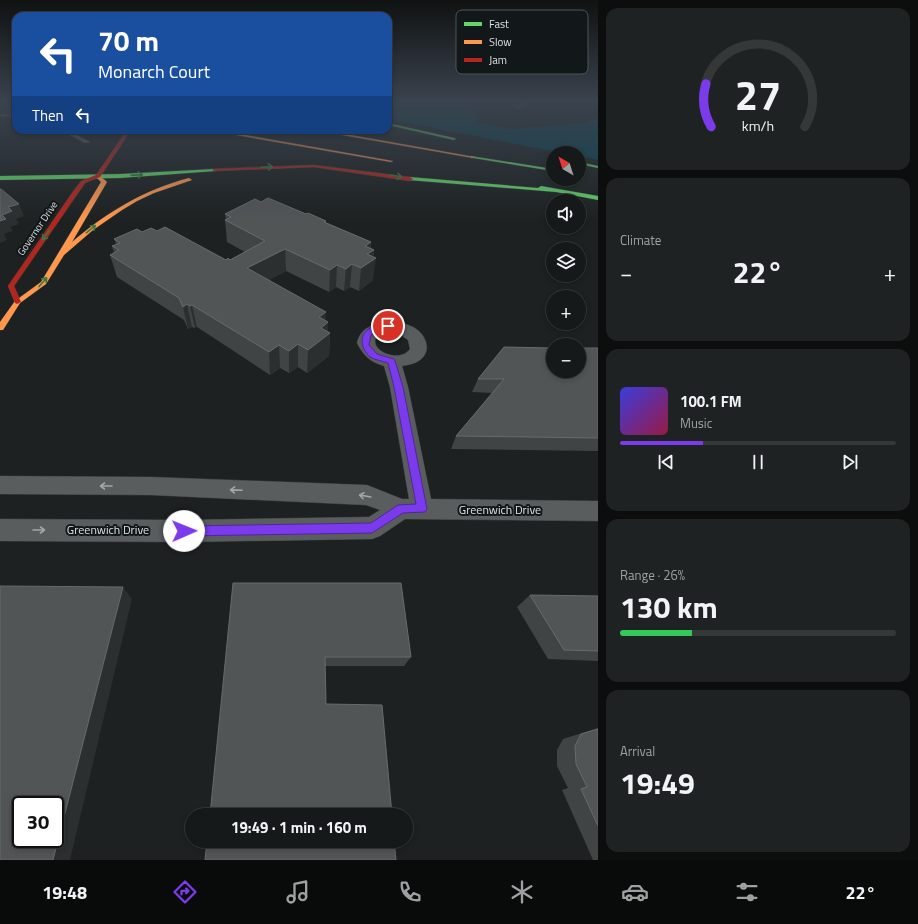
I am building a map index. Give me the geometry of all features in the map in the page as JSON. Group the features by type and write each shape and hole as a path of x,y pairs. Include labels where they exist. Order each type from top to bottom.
{"main road":[{"name":"Governor Drive","path":"17,302 11,286 76,191 83,182 98,176 121,141"},
{"path":"274,141 401,163"},
{"path":"381,141 546,169"},
{"path":"586,164 598,166"},
{"path":"0,178 120,176 247,168 314,166 424,181 555,191"},
{"path":"61,254 106,217 128,203 156,190 213,173 247,168"},
{"path":"462,174 598,198"},
{"path":"0,328 17,302 44,284 104,182 98,176"},
{"path":"0,178 57,182 67,185 76,191"}],"street":[{"path":"391,361 399,387 412,509"},
{"name":"Greenwich Drive","path":"0,485 151,486 367,495 412,509 598,511"},
{"name":"Greenwich Drive","path":"0,530 184,531 372,528 412,509"}],"shaded area":[{"path":"501,141 598,141 598,160 586,157 586,146 546,146 546,150"}],"building":[{"path":"0,189 19,204 8,207 12,211 2,215 6,219 0,221"},
{"path":"268,198 306,214 308,213 326,221 324,222 371,242 365,246 374,250 367,254 376,258 361,268 352,264 346,269 337,265 330,270 285,249 247,268 326,312 319,317 328,322 321,328 330,333 308,350 298,344 289,351 279,345 269,352 192,305 190,306 187,304 183,307 179,298 110,255 119,250 112,246 120,243 114,239 137,229 142,232 151,228 157,231 165,227 226,260 228,258 230,260 265,241 225,220 231,217 225,214 255,199 261,202"},
{"path":"504,347 546,348 546,378 586,378 586,348 598,348 598,438 456,436 504,379 478,379"},
{"path":"233,583 401,583 411,657 325,657 326,704 382,705 391,808 211,808"},
{"path":"0,586 123,587 64,817 64,796 12,796 12,848 56,848 53,860 0,860"},
{"path":"530,595 598,596 598,651 564,650"},
{"path":"598,729 598,826 581,789 587,787 576,764 575,746 581,734"},
{"path":"206,848 395,848 396,860 205,860"}],"traffic: fast":[{"path":"473,157 546,169"},
{"path":"586,164 598,167"},
{"path":"0,178 120,176 214,170"},
{"path":"410,179 555,191"},
{"path":"541,188 598,198"}],"traffic: slow":[{"path":"274,141 391,161"},
{"path":"380,141 473,157"},
{"path":"0,328 17,302 44,283 104,182 98,176"},
{"path":"61,254 105,218 120,208 152,192 189,180"}],"traffic: jam":[{"path":"17,302 11,286 76,191 83,182 98,176 121,141"},
{"path":"214,170 314,166 410,179"}],"route":[{"path":"184,531 372,528 402,509 422,509 399,387 391,361 382,360 374,356 366,345 365,339 368,334 380,327 388,326"}]}
